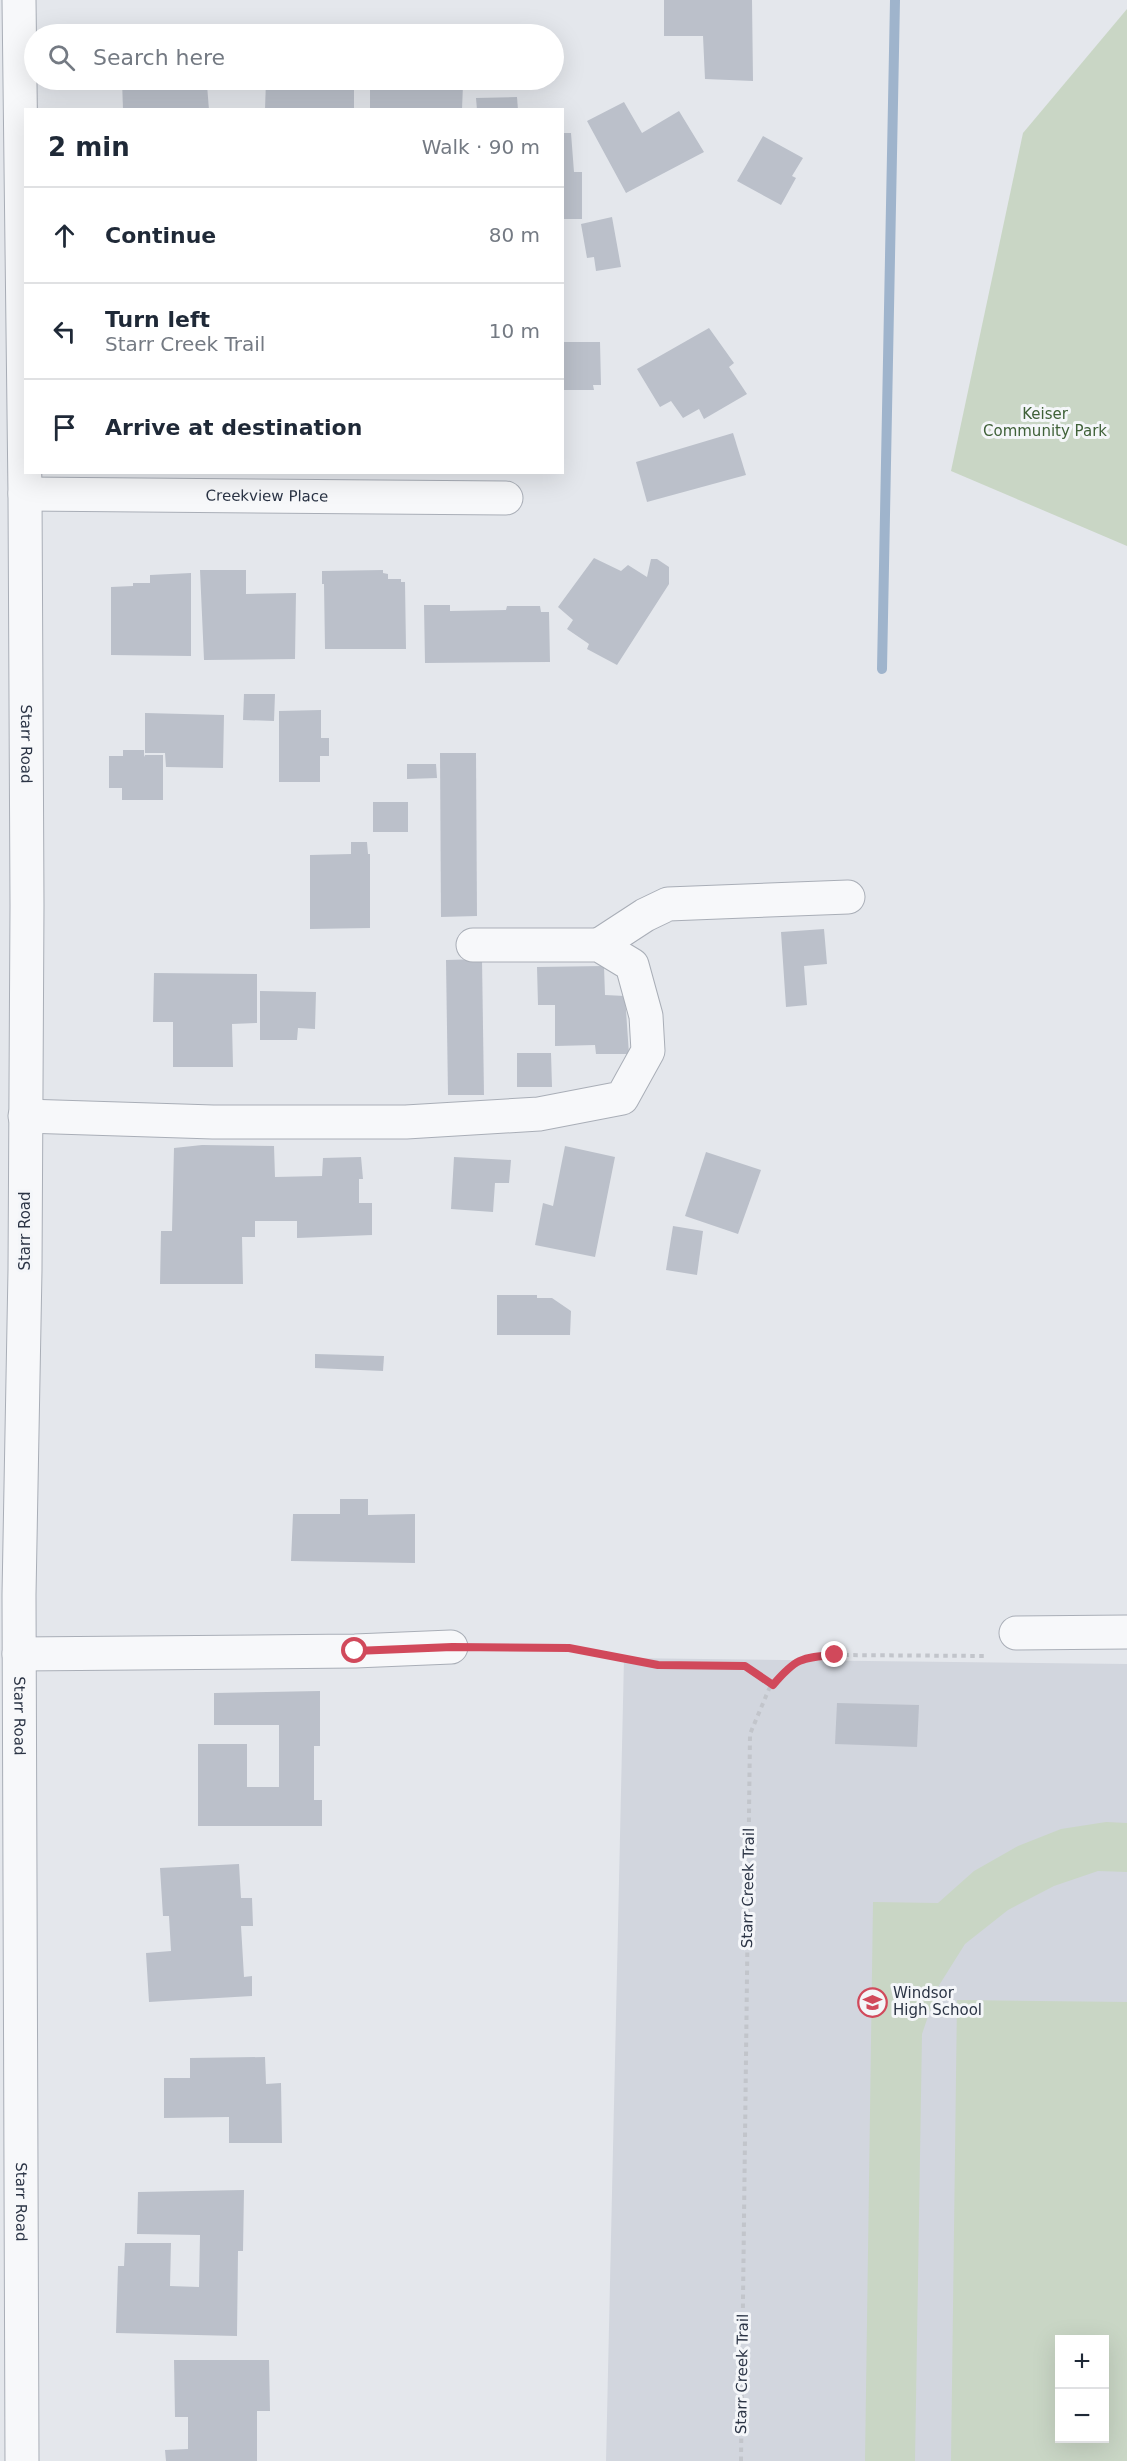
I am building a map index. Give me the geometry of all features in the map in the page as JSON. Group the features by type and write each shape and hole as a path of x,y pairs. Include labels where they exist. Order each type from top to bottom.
{"street":[{"name":"Starr Road","path":"19,0 10,174 24,473"},
{"name":"Starr Road","path":"22,2461 11,2422 25,1116 14,905 24,474"},
{"name":"Creekview Place","path":"25,494 506,498"},
{"path":"599,945 668,903 848,897"},
{"path":"25,1116 213,1122 406,1122 539,1114 622,1098 648,1051 646,1016 632,965 599,945 473,945"},
{"path":"1007,1644 1127,1632"},
{"path":"20,1654 355,1651 452,1647"}],"path":[{"name":"Starr Creek Trail","path":"741,2461 750,1734 759,1708 773,1685 791,1665 807,1656 1007,1644"},
{"path":"452,1647 569,1648 658,1665 745,1666 773,1685"}],"shaded area":[{"name":"Windsor High School","path":"624,1658 1127,1664 1127,2461 606,2461"}],"green space":[{"name":"Keiser Community Park","path":"1127,9 1127,546 951,471 1023,133"},
{"path":"1106,1822 1127,1823 1127,1872 1098,1871 1054,1886 1008,1910 965,1944 938,1987 922,2034 915,2461 865,2461 873,1902 938,1903 974,1871 1018,1846 1061,1829"},
{"path":"957,2000 1127,2002 1127,2461 951,2461"}],"building":[{"path":"664,0 752,0 753,81 705,79 703,36 664,36"},
{"path":"122,90 207,90 209,108 123,108"},
{"path":"266,90 354,90 354,108 265,108"},
{"path":"370,90 463,90 462,108 370,108"},
{"path":"517,97 518,108 477,108 476,98"},
{"path":"624,102 642,133 679,111 704,152 626,193 587,121"},
{"path":"564,133 571,133 574,172 582,172 582,219 564,219"},
{"path":"763,136 803,158 792,176 796,178 781,205 737,181"},
{"path":"612,217 621,267 596,271 594,257 587,258 581,224"},
{"path":"709,328 734,363 729,367 747,394 704,419 699,409 683,418 671,401 660,407 637,369"},
{"path":"564,342 600,342 601,385 593,385 594,390 564,390"},
{"path":"733,433 746,475 647,502 636,462"},
{"path":"594,558 621,571 628,565 647,577 651,559 657,559 669,567 669,584 617,665 587,649 589,644 567,629 573,620 558,607"},
{"path":"200,570 246,570 246,594 296,593 295,659 204,660"},
{"path":"383,570 383,573 388,574 388,579 401,579 401,582 405,582 406,649 325,649 322,571"},
{"path":"191,573 191,656 111,655 111,587 150,583 150,575"},
{"path":"424,605 450,605 450,611 506,610 507,606 540,606 541,612 549,612 550,662 425,663"},
{"path":"244,694 275,694 274,721 243,720"},
{"path":"321,710 321,738 329,738 329,756 320,756 320,782 279,782 279,711"},
{"path":"145,713 224,715 223,768 166,767 165,753 145,753"},
{"path":"123,750 144,750 144,757 145,755 163,755 163,800 122,800 122,788 109,788 109,756 123,756"},
{"path":"440,753 476,753 477,916 441,917"},
{"path":"407,764 436,764 437,778 407,779"},
{"path":"373,802 408,802 408,832 373,832"},
{"path":"351,842 367,842 368,854 370,854 370,928 310,929 310,855 351,854"},
{"path":"824,929 827,964 804,966 807,1005 786,1007 781,932"},
{"path":"482,959 484,1095 448,1095 446,960"},
{"path":"604,966 605,995 625,996 629,1054 596,1054 595,1045 555,1046 555,1005 538,1005 537,967"},
{"path":"154,973 257,974 257,1023 232,1024 233,1067 173,1067 173,1022 153,1022"},
{"path":"260,991 316,992 315,1029 298,1028 297,1040 260,1040"},
{"path":"517,1053 551,1053 552,1087 517,1087"},
{"path":"202,1145 274,1146 275,1177 322,1176 323,1158 361,1157 363,1179 359,1179 359,1203 372,1203 372,1235 297,1238 297,1221 255,1221 255,1237 242,1237 243,1284 160,1284 161,1231 172,1231 174,1148"},
{"path":"565,1146 615,1157 595,1257 535,1245 543,1203 553,1206"},
{"path":"706,1152 761,1170 738,1234 685,1216"},
{"path":"454,1157 511,1160 509,1183 495,1183 493,1212 451,1209"},
{"path":"673,1226 703,1231 697,1275 666,1270"},
{"path":"497,1295 537,1295 537,1298 552,1298 571,1311 570,1335 497,1335"},
{"path":"315,1354 384,1356 383,1371 315,1368"},
{"path":"340,1499 368,1499 368,1515 415,1514 415,1563 291,1561 293,1514 340,1514"},
{"path":"320,1691 320,1746 314,1746 314,1800 322,1800 322,1826 198,1826 198,1744 247,1744 247,1787 279,1787 279,1725 214,1725 214,1693"},
{"path":"837,1703 919,1705 917,1747 835,1744"},
{"path":"239,1864 241,1898 252,1898 253,1926 241,1926 244,1977 252,1976 252,1996 149,2002 146,1953 171,1951 169,1916 163,1916 160,1868"},
{"path":"265,2057 266,2084 281,2083 282,2143 229,2143 229,2117 164,2118 164,2078 190,2078 190,2058"},
{"path":"244,2190 243,2251 238,2251 237,2336 116,2333 118,2266 124,2266 125,2243 171,2243 170,2286 199,2287 200,2235 137,2234 138,2192"},
{"path":"174,2360 269,2360 270,2411 257,2411 257,2461 166,2461 165,2450 188,2449 188,2417 175,2417"}],"waterway":[{"path":"882,669 895,0"}],"place":[{"name":"Windsor High School","path":"872,2002"}],"route":[{"path":"355,1651 452,1647 569,1648 658,1665 745,1666 773,1685 791,1665 807,1656 835,1655"}]}
